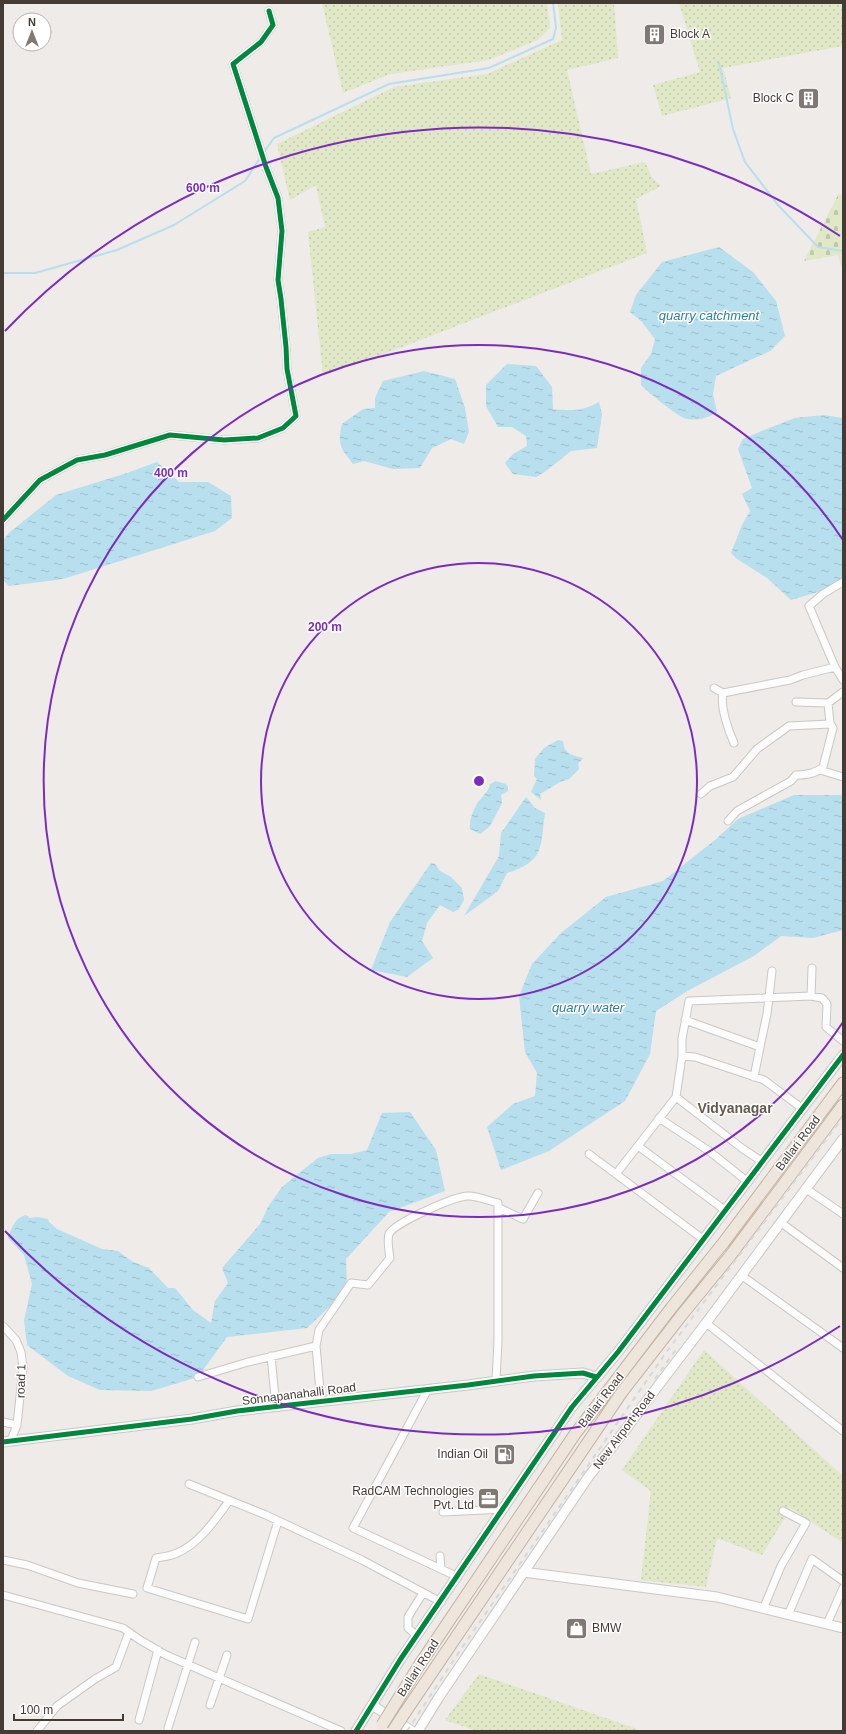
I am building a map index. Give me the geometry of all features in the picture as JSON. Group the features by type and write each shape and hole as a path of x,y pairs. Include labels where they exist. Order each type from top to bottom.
{"highway":[{"name":"Ballari Road","path":"380,1728 420,1664 575,1434 672,1307 724,1242 843,1083"},
{"name":"Ballari Road","path":"393,1731 622,1392 730,1256 843,1105"}],"street":[{"path":"3,520 40,480 77,460 105,455 170,436 224,440 258,438 283,428 296,416 287,369 278,280 282,232 278,198 266,167 233,64 261,42 273,25 269,11"},
{"path":"843,582 823,594 809,606 843,680"},
{"path":"714,688 723,693 790,680 803,675 836,667"},
{"path":"796,702 828,703 843,692"},
{"path":"723,693 722,705 729,732 734,743"},
{"path":"728,821 738,810 791,781 796,775 808,775 820,770 823,767 833,728 830,724 828,703"},
{"path":"701,794 710,786 733,777 757,750 789,726 830,724"},
{"path":"820,770 843,777"},
{"path":"811,996 812,968"},
{"path":"754,1076 770,998 772,971"},
{"path":"616,1174 676,1097 682,1056 682,1039 689,1001 811,996 822,998 827,1004 826,1027 843,1041"},
{"path":"685,1020 760,1047"},
{"path":"356,1731 417,1636 572,1407 618,1352 843,1055"},
{"path":"682,1056 695,1057 764,1080 803,1109"},
{"path":"676,1097 743,1149 763,1162"},
{"path":"659,1118 709,1151 748,1182"},
{"name":"New Airport Road","path":"418,1731 522,1572 589,1476 706,1324 805,1188 843,1139"},
{"path":"638,1146 726,1211"},
{"path":"589,1154 704,1240"},
{"path":"805,1188 843,1214"},
{"path":"498,1208 523,1219 538,1193"},
{"path":"321,1402 316,1346 319,1330 352,1283 368,1285 390,1258 388,1236 392,1230 414,1217 434,1208 468,1196 498,1203 498,1340 496,1381"},
{"path":"780,1222 843,1268"},
{"path":"741,1276 843,1348"},
{"path":"706,1324 843,1431"},
{"name":"road 1","path":"3,1326 16,1340 21,1352 23,1368 16,1425 7,1441"},
{"path":"198,1377 271,1356 316,1346"},
{"path":"271,1356 276,1407"},
{"name":"Sonnapanahalli Road","path":"7,1441 534,1376 583,1373 596,1377"},
{"path":"428,1390 353,1528 458,1577"},
{"path":"3,1422 16,1425"},
{"path":"189,1484 278,1521 362,1560 441,1602"},
{"path":"230,1501 214,1522 196,1540 178,1553 156,1558 147,1588 248,1619 278,1521"},
{"path":"443,1512 504,1509"},
{"path":"764,1608 781,1566 806,1523 783,1511"},
{"path":"440,1556 441,1570"},
{"path":"788,1615 812,1559 843,1581"},
{"path":"3,1560 27,1565 78,1583 133,1594"},
{"path":"522,1572 717,1596 843,1628"},
{"path":"827,1624 843,1588"},
{"path":"417,1636 408,1628 408,1617 424,1593"},
{"path":"3,1595 123,1628 158,1650 341,1731"},
{"path":"37,1731 47,1721 57,1706 95,1679 116,1667 129,1632"},
{"path":"168,1728 195,1642"},
{"path":"139,1720 158,1650"},
{"path":"210,1705 227,1655"},
{"path":"372,1705 412,1731"}],"green space":[{"path":"322,3 547,3 550,28 538,40 488,60 390,74 343,93"},
{"path":"558,3 614,3 618,58 567,70 591,174 645,162 652,178 661,186 636,199 647,253 368,360 323,375 308,232 325,227 316,185 290,200 277,144 394,87 487,74 562,40"},
{"path":"679,3 843,3 843,46 723,68 731,98 662,116 653,85 700,72"},
{"path":"839,193 843,197 843,272 838,255 804,261"},
{"path":"704,1350 843,1476 843,1543 791,1508 762,1555 717,1538 706,1587 641,1580 651,1491 622,1470"},
{"path":"479,1674 637,1729 636,1731 477,1731 445,1720"}],"water":[{"name":"quarry catchment","path":"719,247 753,272 776,301 785,336 770,351 716,376 713,394 717,412 710,416 695,420 687,419 671,410 641,385 641,368 651,354 655,339 642,322 630,312 636,295 662,262"},
{"path":"507,364 536,366 552,387 553,409 577,410 599,402 602,414 597,448 571,451 536,477 513,474 505,463 513,454 527,446 526,436 512,427 498,427 486,406 486,385"},
{"path":"424,371 455,379 465,408 469,432 464,444 451,439 432,448 420,468 393,469 364,461 353,464 341,446 340,437 342,424 363,409 375,408 375,398 383,381"},
{"path":"824,415 843,418 843,578 821,591 791,600 767,578 737,559 731,553 742,525 750,511 742,494 752,488 738,449 743,439 764,430 795,418"},
{"path":"157,462 179,482 208,482 231,496 232,518 215,531 63,579 9,586 3,580 3,540 10,532 56,495"},
{"path":"558,740 563,741 565,749 569,753 583,758 578,764 579,769 569,779 560,782 540,794 541,800 531,792 537,779 534,776 535,759 544,748"},
{"path":"496,781 506,784 508,791 501,795 502,803 490,826 480,834 470,829 472,814 490,784"},
{"name":"quarry water","path":"794,795 843,795 843,930 813,938 781,936 754,956 689,990 656,1011 650,1054 625,1101 549,1151 501,1170 487,1127 513,1104 535,1096 537,1073 525,1052 519,996 532,964 561,933 606,897 663,881 715,840 738,819"},
{"path":"526,797 535,808 545,813 541,844 538,852 528,863 507,873 498,891 464,916 499,856 501,833"},
{"path":"431,863 435,864 440,871 451,877 462,888 464,900 458,910 453,912 440,905 427,923 422,941 433,958 407,977 371,970 390,922"},
{"path":"410,1112 436,1150 445,1191 389,1212 346,1259 347,1290 307,1328 227,1337 198,1377 151,1391 100,1390 68,1376 27,1345 24,1320 32,1284 24,1255 8,1238 12,1227 22,1216 26,1215 30,1218 38,1217 48,1219 49,1222 57,1229 102,1249 118,1251 133,1262 149,1268 168,1288 175,1288 193,1310 211,1323 215,1301 228,1283 222,1268 260,1224 268,1207 282,1187 318,1158 331,1154 351,1154 367,1150 382,1113"}],"waterway":[{"path":"264,152 274,138 389,84 489,68 553,39 556,28 553,3"},
{"path":"719,63 733,129 745,162 778,205 818,247 843,251"},
{"path":"3,273 35,273 117,250 174,225 245,181 260,158"}],"railway":[{"path":"407,1731 461,1649 665,1354 843,1117"},
{"path":"655,1379 677,1348"}],"cycle path":[{"path":"3,520 40,480 77,460 105,455 170,435 224,440 258,438 283,428 296,416 287,369 286,347 278,280 282,231 278,198 266,167 233,64 261,42 273,25 269,11"},
{"path":"356,1731 400,1660 572,1407 618,1352 843,1055"},
{"path":"3,1442 192,1419 237,1411 468,1385 534,1376 583,1373 596,1377"}],"place":[{"name":"Block A","path":"655,34"},
{"name":"Block C","path":"809,98"},
{"name":"Indian Oil","path":"504,1454"},
{"name":"RadCAM Technologies Pvt. Ltd","path":"489,1498"},
{"name":"BMW","path":"576,1628"}],"district":[{"name":"Vidyanagar","path":"735,1108"}]}
